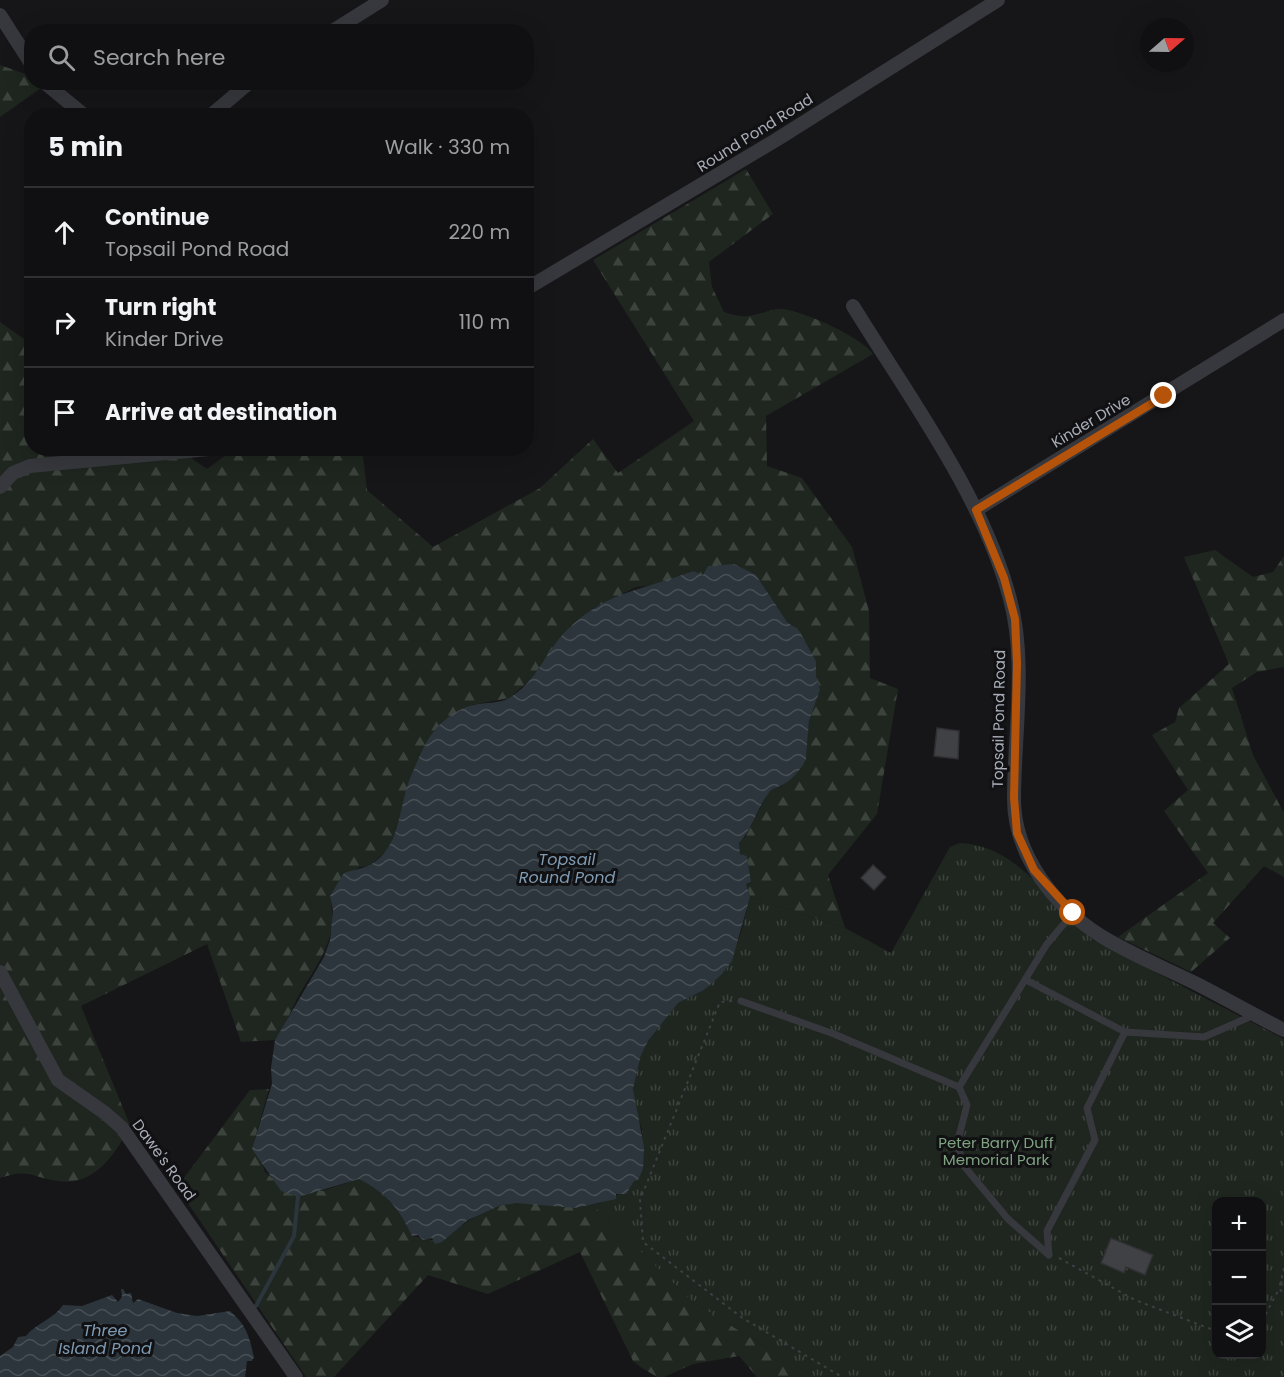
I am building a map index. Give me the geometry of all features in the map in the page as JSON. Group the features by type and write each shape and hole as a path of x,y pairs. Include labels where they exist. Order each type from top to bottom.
{"street":[{"path":"344,24 381,0"},
{"name":"Round Pond Road","path":"534,284 776,140 998,0"},
{"path":"0,15 24,52"},
{"path":"54,90 75,108"},
{"path":"219,108 241,90"},
{"name":"Topsail Pond Road","path":"853,306 976,510 1004,578 1015,619 1017,663 1014,798 1017,833 1034,870 1073,913 1102,936 1284,1030"},
{"name":"Kinder Drive","path":"976,510 1284,320"},
{"path":"0,487 13,473 30,466 135,456"},
{"name":"Dawe's Road","path":"0,972 58,1080 122,1128 296,1377"}],"lane":[{"path":"959,1087 1047,944 1073,913"},
{"path":"1026,980 1125,1032 1204,1037 1254,1015"},
{"path":"741,1001 834,1034 959,1087 967,1105 957,1144 964,1166 1008,1219 1049,1255"},
{"path":"1049,1255 1047,1232 1095,1140 1087,1108 1125,1032"}],"path":[{"path":"741,1001 720,1002 640,1200 643,1242 741,1317 842,1377"},
{"path":"1049,1255 1052,1254 1135,1300 1212,1329"},
{"path":"1266,1313 1279,1289 1284,1268"},
{"path":"1279,1289 1284,1293"}],"green space":[{"path":"0,65 24,74 24,90 38,90 0,117"},
{"path":"746,169 773,214 709,262 712,287 724,312 744,316 778,309 793,311 845,333 867,347 873,354 766,416 767,466 802,478 852,547 869,611 870,678 898,689 877,814 828,875 845,928 750,897 746,884 751,883 747,856 740,854 739,843 746,836 767,795 773,788 782,786 806,759 809,721 820,690 816,676 816,661 756,575 703,576 693,571 660,584 636,587 592,609 570,627 530,680 509,698 472,705 453,715 435,730 409,782 398,828 388,850 369,866 360,867 343,878 330,896 332,926 325,951 275,1040 241,1042 207,944 81,1006 130,1125 111,1157 103,1166 83,1179 58,1181 30,1174 0,1178 0,322 24,339 24,456 188,456 207,469 225,456 363,456 367,490 433,547 540,488 593,439 618,473 694,421 593,260"},
{"path":"1215,550 1253,577 1273,572 1284,556 1284,667 1257,672 1232,688 1253,755 1284,813 1284,877 1264,866 1213,923 1230,938 1191,972 1118,937 1208,873 1164,811 1188,790 1152,735 1175,722 1179,708 1229,664 1184,557"},
{"name":"Peter Barry Duff Memorial Park","path":"960,843 981,847 1000,854 1033,879 1093,940 1284,1039 1284,1377 814,1377 693,1302 592,1204 614,1197 633,1182 643,1169 642,1129 637,1116 633,1089 641,1055 648,1041 678,1003 704,990 727,968 741,933 750,897 845,928 891,953 950,847"},
{"path":"269,1089 252,1149 260,1157 265,1172 277,1182 322,1191 359,1179 391,1202 412,1236 442,1242 468,1221 497,1206 519,1203 564,1206 592,1204 693,1302 814,1377 757,1377 739,1356 693,1364 664,1377 657,1377 633,1361 580,1252 488,1294 428,1275 334,1377 306,1377 177,1187 250,1090"}],"water":[{"name":"Topsail Round Pond","path":"734,564 756,575 787,622 798,629 816,661 816,676 820,690 809,721 806,759 791,779 770,792 739,843 740,854 747,856 751,882 746,884 750,897 732,961 722,974 704,990 678,1003 648,1041 641,1055 633,1089 644,1147 643,1169 638,1180 634,1181 626,1194 616,1194 616,1199 575,1208 517,1203 501,1205 468,1220 442,1242 435,1244 432,1238 423,1240 418,1235 412,1236 391,1202 359,1179 298,1197 281,1191 252,1149 272,1084 271,1068 275,1040 324,957 330,940 333,910 330,896 344,873 370,865 388,848 397,828 409,781 432,734 443,721 464,708 505,700 519,691 534,675 560,637 598,606 628,592 693,571 703,575 708,566"},
{"name":"Three Island Pond","path":"121,1289 126,1294 131,1293 133,1303 138,1299 177,1313 197,1316 230,1311 240,1322 251,1343 254,1357 252,1361 247,1361 245,1377 0,1377 0,1356 13,1347 18,1337 26,1336 63,1305 82,1306 112,1295 118,1302 122,1297"}],"building":[{"path":"937,728 959,731 958,759 934,756"},
{"path":"873,865 886,877 874,890 861,878"},
{"path":"1111,1238 1153,1255 1145,1275 1126,1267 1124,1273 1101,1263"}],"waterway":[{"path":"256,1306 294,1236 298,1197"}],"route":[{"path":"1073,913 1034,870 1017,833 1014,816 1017,663 1015,619 1004,578 976,510 1164,396"}]}
